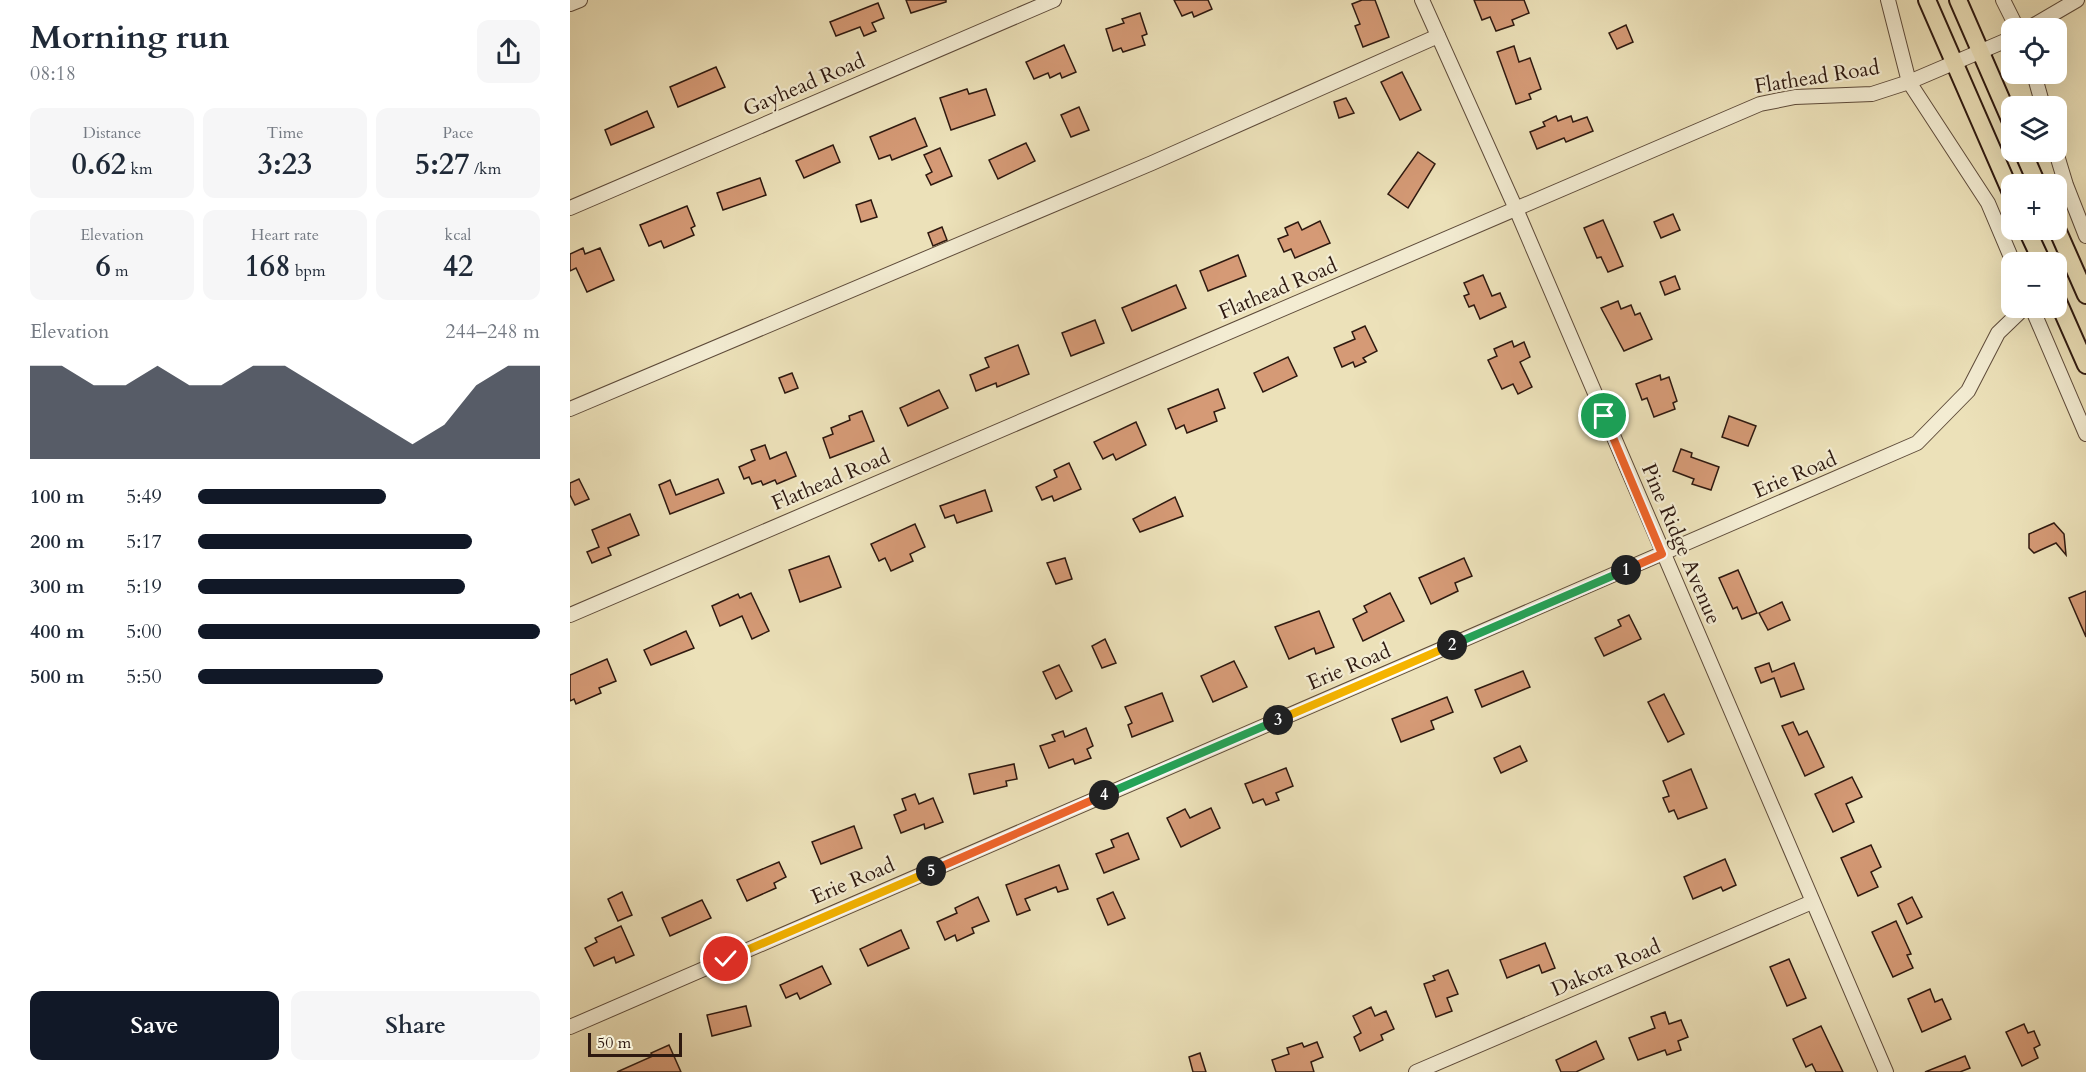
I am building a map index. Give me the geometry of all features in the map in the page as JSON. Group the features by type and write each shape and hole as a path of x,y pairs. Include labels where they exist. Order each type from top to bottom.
{"main road":[{"path":"1927,0 2003,174"},
{"path":"1958,0 2001,98"},
{"path":"2062,240 2086,295"},
{"path":"2065,318 2086,365"}],"street":[{"path":"570,4 580,0"},
{"name":"Gayhead Road","path":"570,208 1054,0"},
{"name":"Pine Ridge Avenue","path":"1422,0 1516,209 1886,1072"},
{"path":"1888,0 1909,82 1988,203 2009,252"},
{"path":"2003,0 2012,18"},
{"path":"2046,18 2077,0"},
{"path":"570,409 1152,163 1438,36"},
{"name":"Flathead Road","path":"570,615 1760,104 1795,97 1872,94 1909,82 2001,43"},
{"path":"2059,162 2086,236"},
{"name":"Erie Road","path":"570,1027 1917,443 1968,391 1998,333 2014,318"},
{"path":"2036,318 2086,434"},
{"name":"Dakota Road","path":"1416,1072 1812,902"}],"building":[{"path":"906,0 946,0 946,2 911,13"},
{"path":"1174,0 1208,0 1212,9 1194,17 1192,12 1182,16"},
{"path":"1362,0 1375,0 1389,37 1363,47 1355,26 1360,24 1352,4"},
{"path":"1474,0 1524,0 1529,13 1512,20 1514,25 1496,31 1490,17 1482,20"},
{"path":"878,3 884,18 872,23 876,31 864,36 860,27 836,36 830,22"},
{"path":"1140,13 1147,34 1142,36 1145,45 1123,52 1121,48 1113,51 1106,29 1124,23 1122,19"},
{"path":"1626,25 1633,42 1617,49 1609,33"},
{"path":"1064,45 1076,72 1062,78 1060,73 1050,78 1048,73 1034,79 1026,62"},
{"path":"1514,46 1519,62 1530,58 1541,89 1529,94 1531,99 1516,104 1497,52"},
{"path":"716,67 725,87 678,107 670,87"},
{"path":"1402,72 1421,110 1400,120 1381,82"},
{"path":"967,89 969,94 986,89 995,115 951,130 940,98"},
{"path":"1346,98 1354,113 1339,118 1334,102"},
{"path":"1079,107 1089,130 1071,137 1061,115"},
{"path":"647,111 654,127 611,145 605,130"},
{"path":"1556,116 1558,121 1571,116 1573,122 1587,117 1593,131 1566,142 1564,138 1537,149 1530,132 1545,126 1543,122"},
{"path":"915,118 927,146 892,160 890,155 879,159 870,137"},
{"path":"1026,143 1035,161 998,179 989,160"},
{"path":"833,145 840,162 804,178 796,161"},
{"path":"940,148 952,176 931,185 926,175 932,172 924,155"},
{"path":"1418,152 1435,164 1408,208 1388,194"},
{"path":"760,178 766,195 723,210 717,193"},
{"path":"871,200 877,217 861,222 856,205"},
{"path":"687,206 695,226 691,228 694,235 664,248 661,241 649,246 640,225"},
{"path":"1673,214 1680,230 1661,238 1654,222"},
{"path":"1603,220 1623,266 1608,272 1601,257 1597,258 1584,228"},
{"path":"1320,221 1330,243 1295,258 1291,249 1284,252 1278,239 1288,235 1285,228 1298,222 1302,230"},
{"path":"942,227 947,240 933,246 928,233"},
{"path":"583,248 585,254 600,248 614,280 587,292 576,268 570,271 570,254"},
{"path":"1238,255 1246,276 1208,291 1200,271"},
{"path":"1483,275 1492,296 1500,293 1506,307 1480,319 1474,305 1469,307 1464,296 1469,294 1464,283"},
{"path":"1675,276 1680,289 1665,295 1660,282"},
{"path":"1176,285 1186,308 1132,331 1122,308"},
{"path":"1618,301 1621,309 1631,305 1635,315 1640,313 1652,339 1624,351 1601,308"},
{"path":"1095,320 1104,343 1071,356 1062,333"},
{"path":"1365,326 1377,351 1363,358 1366,362 1355,367 1353,362 1342,367 1334,348 1355,339 1352,332"},
{"path":"1512,341 1514,347 1524,342 1530,357 1520,362 1532,387 1518,394 1513,384 1502,389 1488,360 1497,356 1494,349"},
{"path":"1018,345 1029,374 997,387 996,383 976,391 970,375 989,367 985,358"},
{"path":"1288,357 1297,376 1263,392 1254,373"},
{"path":"792,373 798,388 785,393 779,378"},
{"path":"1660,375 1661,380 1669,377 1677,401 1673,403 1675,409 1654,417 1647,398 1642,400 1636,384"},
{"path":"1218,389 1225,408 1214,412 1217,421 1187,433 1184,425 1176,429 1168,409"},
{"path":"939,390 948,408 908,426 900,408"},
{"path":"862,411 874,441 830,458 823,438 833,434 831,428 850,420 849,416"},
{"path":"1729,416 1756,426 1748,446 1722,437"},
{"path":"1136,422 1146,445 1116,460 1113,454 1103,459 1094,442"},
{"path":"765,445 770,459 786,452 796,476 777,484 775,480 763,485 761,481 752,484 749,477 744,479 739,467 755,460 751,450"},
{"path":"1681,449 1692,453 1691,457 1719,467 1711,490 1692,484 1694,479 1673,471"},
{"path":"1069,463 1081,489 1054,501 1052,496 1042,500 1036,487 1057,477 1054,470"},
{"path":"579,479 589,499 575,505 570,495 570,483"},
{"path":"718,479 724,493 670,514 659,485 670,480 676,495"},
{"path":"985,490 992,511 957,523 954,515 945,518 940,506"},
{"path":"1175,497 1183,516 1140,532 1133,519"},
{"path":"630,514 639,535 608,548 611,555 592,563 587,552 599,547 592,530"},
{"path":"2054,523 2064,534 2066,555 2056,543 2034,553 2029,548 2029,534"},
{"path":"915,524 925,547 910,554 913,561 891,571 885,558 879,561 871,544"},
{"path":"829,556 841,587 800,602 789,570"},
{"path":"1065,558 1072,579 1056,584 1047,563"},
{"path":"1464,558 1472,576 1455,583 1458,591 1431,604 1419,578"},
{"path":"1738,570 1757,613 1742,619 1737,607 1733,609 1719,578"},
{"path":"2086,591 2086,637 2069,598"},
{"path":"751,593 769,631 752,639 742,616 720,626 712,606 738,594 740,598"},
{"path":"1390,593 1404,621 1363,641 1353,619 1367,612 1364,606"},
{"path":"1782,602 1790,620 1768,630 1759,613"},
{"path":"1319,611 1334,647 1316,654 1314,648 1289,659 1275,627"},
{"path":"1629,615 1641,639 1604,656 1595,638 1621,626 1618,620"},
{"path":"686,631 694,648 651,665 644,650"},
{"path":"1105,639 1116,663 1102,668 1092,646"},
{"path":"607,659 616,681 599,688 601,693 576,704 574,699 570,701 570,675"},
{"path":"1234,661 1247,687 1213,702 1201,676"},
{"path":"1769,663 1772,672 1794,663 1804,689 1781,697 1774,678 1761,683 1755,668"},
{"path":"1059,665 1072,691 1056,699 1043,672"},
{"path":"1523,671 1530,687 1482,707 1475,690"},
{"path":"1162,693 1173,721 1132,737 1128,725 1132,723 1125,707"},
{"path":"1664,694 1684,734 1668,742 1648,702"},
{"path":"1447,697 1453,712 1431,721 1434,729 1401,742 1392,719"},
{"path":"1793,722 1799,735 1807,731 1824,767 1805,776 1782,726"},
{"path":"1086,728 1093,746 1087,749 1091,758 1075,764 1073,759 1049,768 1040,746 1055,741 1052,735 1063,731 1065,737"},
{"path":"1520,746 1527,761 1501,773 1494,758"},
{"path":"1014,764 1017,779 1006,781 1007,786 974,794 969,774"},
{"path":"1286,768 1293,786 1276,793 1279,800 1266,805 1263,799 1253,803 1245,784"},
{"path":"1691,769 1707,808 1678,819 1674,810 1669,812 1663,798 1669,796 1663,781"},
{"path":"1852,777 1862,797 1846,804 1854,822 1833,832 1815,794"},
{"path":"915,794 919,804 933,798 943,822 925,829 924,824 901,833 894,815 906,810 902,799"},
{"path":"1211,808 1220,828 1181,847 1167,818 1185,809 1190,818"},
{"path":"854,826 862,848 821,864 812,842"},
{"path":"1128,833 1139,859 1104,873 1096,854 1114,847 1111,840"},
{"path":"1871,845 1881,867 1871,872 1878,887 1858,896 1841,858"},
{"path":"1725,859 1736,885 1723,891 1721,887 1693,899 1684,877"},
{"path":"779,862 786,877 774,883 776,888 747,901 737,880"},
{"path":"1059,865 1068,889 1058,892 1056,887 1025,899 1030,910 1017,915 1006,885"},
{"path":"622,892 632,915 618,921 608,899"},
{"path":"1113,892 1125,918 1108,925 1097,899"},
{"path":"978,897 989,921 972,928 974,933 957,941 955,935 945,940 937,922 957,913 955,908"},
{"path":"1912,897 1922,917 1907,924 1898,904"},
{"path":"702,900 711,918 670,936 662,918"},
{"path":"1896,921 1911,954 1907,955 1913,968 1893,977 1872,932"},
{"path":"621,926 634,955 616,963 614,957 594,966 585,948 597,942 595,938"},
{"path":"901,930 909,948 868,966 860,949"},
{"path":"1545,943 1555,968 1542,973 1539,965 1507,978 1500,960"},
{"path":"1789,959 1806,998 1787,1006 1770,967"},
{"path":"822,966 831,984 800,999 797,993 786,998 780,985"},
{"path":"1448,970 1458,994 1447,998 1452,1011 1436,1017 1424,984 1435,980 1433,976"},
{"path":"1930,989 1935,1002 1942,999 1951,1019 1922,1032 1908,999"},
{"path":"746,1006 751,1026 712,1036 707,1015"},
{"path":"1371,1007 1375,1016 1386,1011 1394,1029 1381,1035 1383,1040 1360,1051 1354,1037 1361,1033 1353,1016"},
{"path":"1665,1012 1669,1024 1681,1020 1688,1037 1678,1041 1681,1050 1667,1055 1665,1050 1638,1060 1629,1038 1655,1028 1651,1017"},
{"path":"2024,1024 2028,1033 2034,1031 2040,1045 2034,1048 2038,1058 2022,1066 2006,1032"},
{"path":"1821,1026 1843,1072 1816,1072 1812,1064 1806,1067 1793,1039"},
{"path":"1596,1041 1604,1059 1576,1072 1561,1072 1556,1060"},
{"path":"1317,1042 1323,1057 1311,1062 1314,1072 1276,1072 1272,1060 1289,1054 1287,1048 1302,1043 1304,1047"},
{"path":"669,1045 681,1072 617,1072 653,1056 651,1053"},
{"path":"1200,1053 1206,1072 1193,1072 1189,1057"},
{"path":"1965,1056 1970,1068 1960,1072 1925,1072"}],"route":[{"path":"726,959 1662,554 1604,416"}]}
